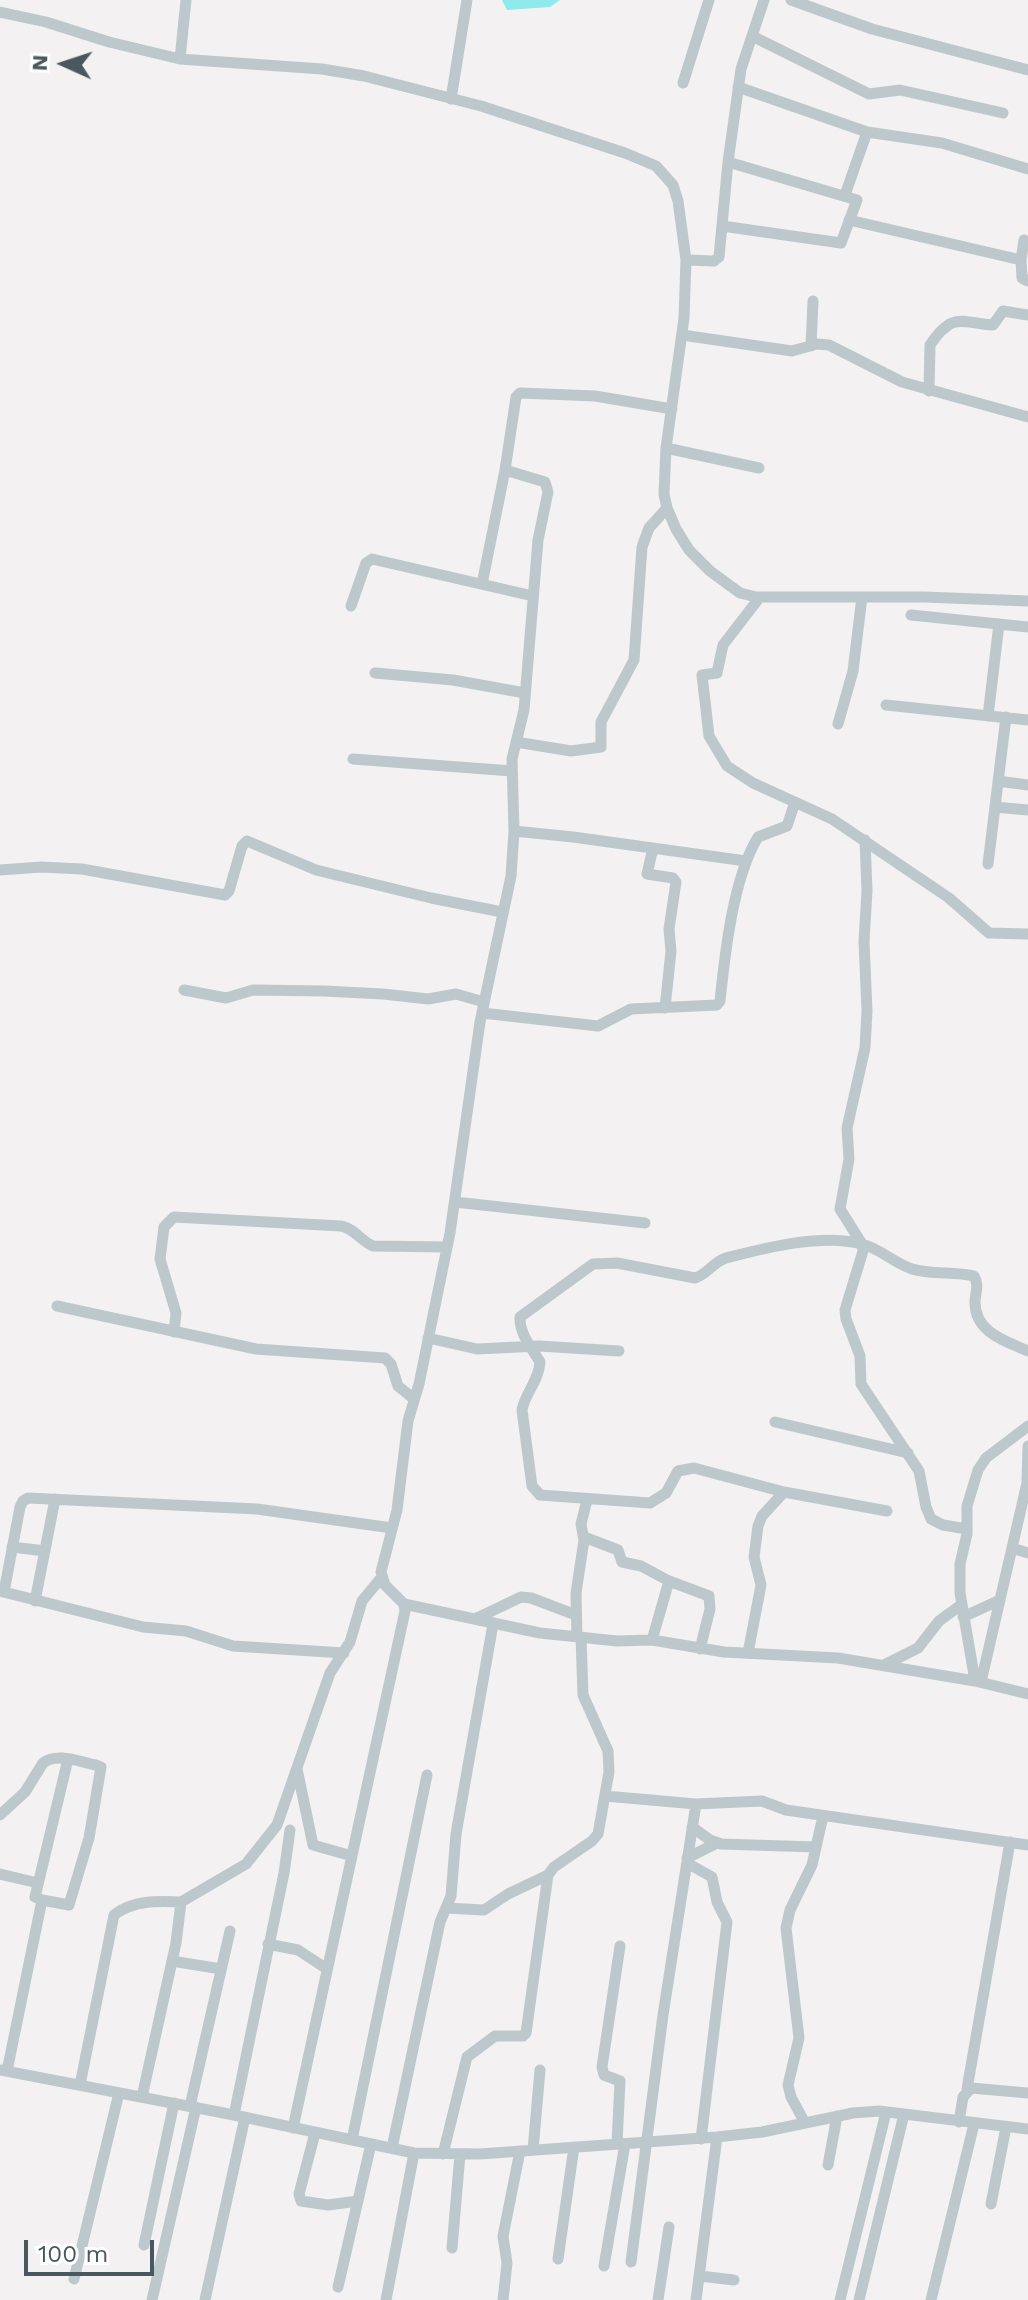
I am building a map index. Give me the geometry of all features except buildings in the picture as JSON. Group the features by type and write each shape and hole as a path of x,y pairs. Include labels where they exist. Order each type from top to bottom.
{"street":[{"path":"180,59 186,0"},
{"path":"451,99 467,0"},
{"path":"683,83 709,0"},
{"path":"686,260 718,259 741,69 764,0"},
{"path":"791,0 872,29 1028,70"},
{"path":"0,12 180,59 322,69 364,76 531,122 656,166 673,185 686,260 682,335 666,448 664,494 676,529 689,550 710,571 740,593 760,597 1028,601"},
{"path":"752,36 869,94 900,90 1003,113"},
{"path":"738,87 867,132 942,143 1028,169"},
{"path":"845,195 867,132"},
{"path":"722,226 841,243 857,200 728,162"},
{"path":"849,220 1021,260"},
{"path":"1024,240 1022,278 1028,281"},
{"path":"811,346 813,301"},
{"path":"929,391 930,345 954,322 962,319 993,325 1000,314 1008,310 1028,315"},
{"path":"682,335 792,351 829,345 902,382 1028,417"},
{"path":"482,584 518,393 595,396 672,409"},
{"path":"666,448 759,468"},
{"path":"80,2085 114,1915 143,1902 181,1902 246,1864 271,1834 282,1813 327,1681 350,1642 362,1601 381,1578 401,1488 408,1421 447,1247 483,1008 511,876 514,831 512,771 525,693 538,540 546,509 547,484 505,470"},
{"path":"516,742 571,751 601,747 601,722 634,660 642,547 649,528 667,508"},
{"path":"351,606 366,563 372,559 533,596"},
{"path":"760,597 723,645 717,673 702,675 706,725 713,745 727,766 753,783 832,819 865,840 949,898 983,930 995,934 1028,934"},
{"path":"838,724 853,671 862,597"},
{"path":"911,615 1028,627"},
{"path":"988,716 999,624"},
{"path":"375,673 453,680 525,693"},
{"path":"886,705 1028,720"},
{"path":"988,864 1006,717"},
{"path":"353,759 512,771"},
{"path":"998,781 1028,785"},
{"path":"184,990 224,998 260,990 362,992 428,999 456,994 483,1008 598,1026 631,1009 719,1004 727,943 746,861 758,837 785,828 795,802"},
{"path":"995,807 1028,810"},
{"path":"514,831 746,861"},
{"path":"865,840 865,1048 847,1128 849,1159 840,1206 842,1215 862,1244 863,1256 846,1303 846,1319 860,1356 861,1384 921,1476 931,1519 943,1525 967,1529"},
{"path":"0,870 41,867 82,869 225,895 229,891 242,846 247,841 316,870 502,912"},
{"path":"653,848 647,874 673,878 676,882 669,929 671,951 665,1008"},
{"path":"455,1202 645,1223"},
{"path":"174,1332 176,1313 160,1259 164,1227 174,1217 341,1226 348,1227 362,1241 373,1246 447,1247"},
{"path":"887,1511 784,1492 687,1468 678,1471 666,1493 655,1502 540,1495 532,1486 522,1410 524,1400 539,1374 540,1362 530,1347 520,1317 593,1264 617,1263 695,1278 702,1276 718,1261 779,1245 825,1242 862,1244 913,1269 974,1276 978,1282 976,1308 986,1331 1028,1351"},
{"path":"57,1306 256,1349 385,1358 391,1364 398,1386 414,1399"},
{"path":"428,1338 477,1349 530,1347 619,1351"},
{"path":"775,1422 908,1453"},
{"path":"978,1682 962,1611 959,1571 967,1529 967,1506 978,1470 996,1448 1028,1426"},
{"path":"978,1682 1027,1483 1028,1446"},
{"path":"748,1653 761,1585 754,1561 758,1526 762,1516 784,1492"},
{"path":"344,1653 233,1646 186,1631 143,1627 2,1592 23,1501 28,1498 257,1509 392,1528"},
{"path":"35,1601 55,1499"},
{"path":"446,1908 484,1910 508,1894 548,1875 554,1867 595,1838 600,1828 609,1757 583,1695 576,1615 577,1578 584,1537 581,1524 587,1500"},
{"path":"584,1537 618,1550 620,1561 641,1566 710,1598 700,1649"},
{"path":"12,1547 45,1551"},
{"path":"1012,1548 1028,1553"},
{"path":"293,2128 405,1611 404,1604 381,1578"},
{"path":"652,1640 669,1581"},
{"path":"475,1620 521,1597 576,1615"},
{"path":"885,1665 918,1648 939,1621 1000,1600"},
{"path":"404,1604 493,1624 579,1637 652,1640 700,1649 814,1655 885,1665 1028,1694"},
{"path":"392,2148 440,1922 451,1896 456,1834 493,1624"},
{"path":"0,1815 25,1792 46,1760 52,1757 68,1759 101,1767 86,1851 71,1903 65,1906 35,1897 68,1759"},
{"path":"297,1768 312,1843 352,1856"},
{"path":"352,2140 427,1775"},
{"path":"605,1796 696,1804 762,1801 780,1809 1028,1845"},
{"path":"631,2262 663,2015 696,1804"},
{"path":"805,2123 788,2085 799,2038 786,1928 790,1910 809,1875 823,1816"},
{"path":"271,1834 311,1827"},
{"path":"692,1827 717,1843 816,1847"},
{"path":"205,2300 290,1830"},
{"path":"959,2122 1010,1842"},
{"path":"687,1861 717,1843"},
{"path":"687,1861 714,1881 717,1902 727,1922 701,2139"},
{"path":"0,1874 38,1883"},
{"path":"443,2154 467,2057 495,2036 523,2036 526,2033 548,1875"},
{"path":"42,1900 3,2071 414,2153 460,2154 701,2139 837,2116 886,2112 1028,2129"},
{"path":"142,2097 172,1961 181,1902"},
{"path":"152,2300 230,1931"},
{"path":"268,1944 306,1954 327,1969"},
{"path":"604,2266 621,2144 620,2081 604,2075 602,2067 620,1946"},
{"path":"172,1961 221,1969"},
{"path":"533,2150 540,2070"},
{"path":"967,2089 1028,2093"},
{"path":"74,2279 119,2093"},
{"path":"144,2245 174,2103"},
{"path":"840,2300 886,2112"},
{"path":"859,2300 904,2114"},
{"path":"828,2165 837,2116"},
{"path":"931,2300 974,2124"},
{"path":"991,2204 1006,2127"},
{"path":"315,2133 299,2194 301,2201 328,2205 358,2201"},
{"path":"696,2300 717,2137"},
{"path":"338,2287 371,2144"},
{"path":"558,2259 574,2147"},
{"path":"503,2300 507,2263 503,2236 520,2151"},
{"path":"386,2300 414,2153"},
{"path":"452,2248 460,2154"},
{"path":"658,2300 669,2227"},
{"path":"700,2276 734,2280"}],"water":[{"path":"502,0 560,0 550,7 507,10"}]}
